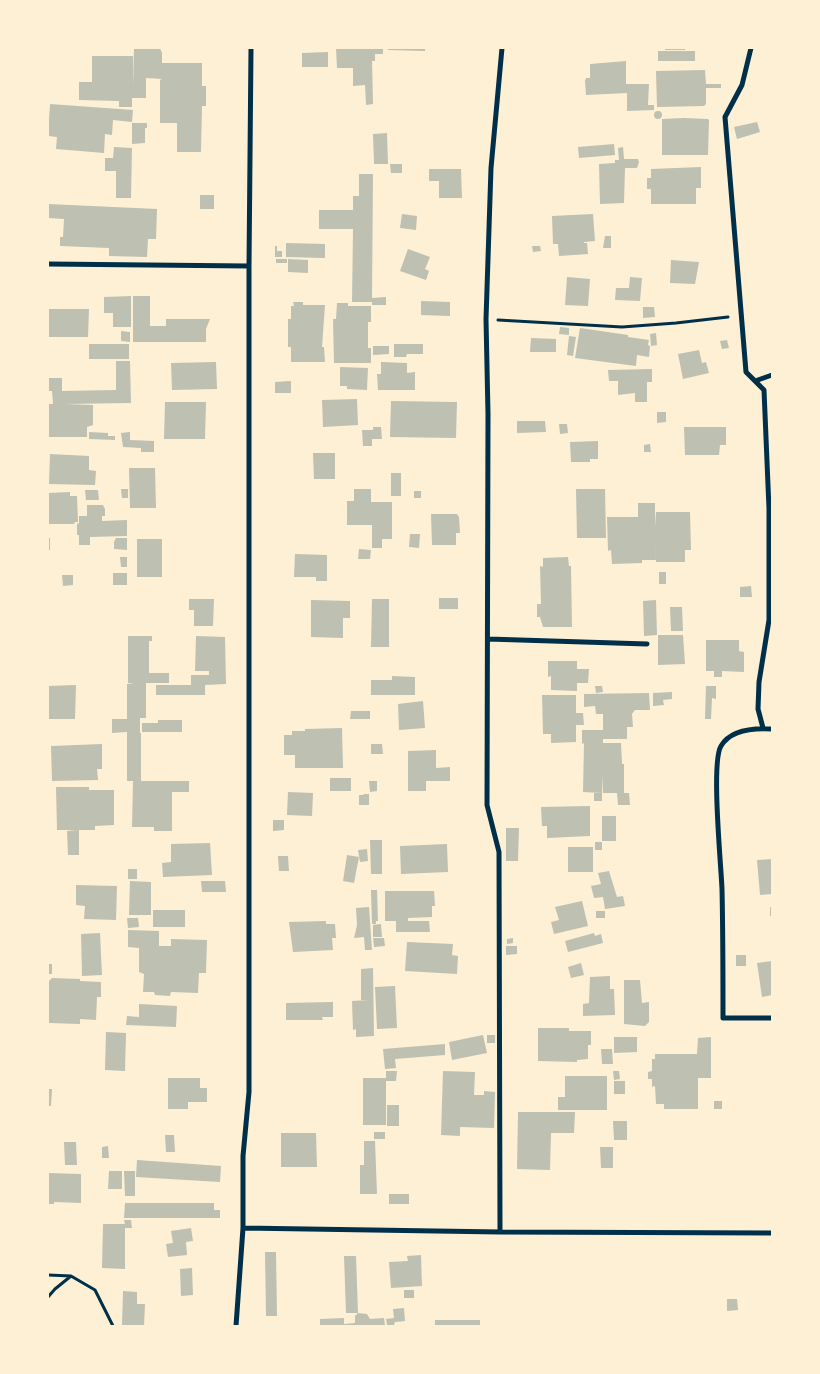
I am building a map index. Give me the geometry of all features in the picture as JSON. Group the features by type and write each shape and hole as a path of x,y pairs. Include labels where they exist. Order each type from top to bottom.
{"street":[{"path":"236,1326 243,1228 243,1156 249,1092 248,266 251,48"},
{"path":"500,1232 499,852 487,805 488,414 486,319 491,168 502,48"},
{"path":"751,48 742,84 725,117 746,372 764,390 769,509 769,620 759,682 758,709 763,728"},
{"path":"48,264 248,266"},
{"path":"755,380 772,375"},
{"path":"488,639 646,644"},
{"path":"772,728 741,731 729,737 720,746 717,760 722,890 723,1018 772,1018"},
{"path":"243,1228 500,1232 772,1233"}],"path":[{"path":"486,319 622,327 676,324 741,315"},
{"path":"48,1275 72,1276 95,1290 113,1326"},
{"path":"48,1297 55,1288 72,1276"}],"building":[{"path":"134,48 160,48 162,63 202,63 202,86 206,86 206,106 202,106 201,152 177,152 177,123 160,123 160,80 162,79 146,78 146,98 132,98 132,107 119,107 119,101 79,100 79,82 92,82 92,56 133,56 133,86"},
{"path":"336,48 383,48 383,54 375,54 375,61 372,61 373,104 366,105 365,85 353,86 353,68 337,68"},
{"path":"388,48 425,48 425,51 388,50"},
{"path":"665,48 685,48 685,50 665,50"},
{"path":"658,51 695,51 695,61 658,61"},
{"path":"328,52 328,67 302,67 302,53"},
{"path":"626,61 626,84 649,84 648,105 654,105 654,110 627,111 627,93 586,95 585,81 586,78 590,78 590,64"},
{"path":"705,70 706,84 721,84 721,88 706,88 706,104 704,106 657,107 656,71"},
{"path":"50,104 133,110 132,122 113,120 112,135 105,134 104,153 56,149 57,137 48,136"},
{"path":"658,111 662,115 658,119 654,115"},
{"path":"662,119 709,120 708,155 662,155"},
{"path":"757,122 760,132 737,139 734,127"},
{"path":"132,123 147,123 145,143 132,144"},
{"path":"387,133 388,164 374,164 373,134"},
{"path":"614,144 615,155 579,158 578,147"},
{"path":"114,147 132,148 131,198 116,198 116,171 105,171 105,158 113,158"},
{"path":"623,147 624,159 638,159 639,162 637,168 625,168 624,203 600,204 599,164 615,163 615,160 619,160 618,148"},
{"path":"390,164 402,164 402,173 391,173"},
{"path":"701,167 701,188 696,188 696,204 651,204 651,189 647,189 647,178 651,178 651,169"},
{"path":"429,169 461,169 462,198 439,198 439,181 429,181"},
{"path":"359,174 373,174 372,298 386,297 386,305 372,305 372,302 352,302 353,229 319,229 319,210 353,210 353,196 359,196"},
{"path":"200,195 214,195 214,209 200,209"},
{"path":"48,204 157,209 156,239 148,239 147,257 109,256 109,248 60,246 60,237 63,237 64,219 48,218"},
{"path":"402,214 417,216 416,230 400,228"},
{"path":"593,214 595,241 584,242 587,243 588,254 559,256 558,244 553,244 552,216"},
{"path":"605,236 611,236 611,248 603,248"},
{"path":"286,243 325,244 325,258 286,257"},
{"path":"275,246 277,246 277,251 282,251 282,257 275,257"},
{"path":"532,246 540,246 541,251 533,252"},
{"path":"408,249 430,257 425,269 429,271 426,280 400,271"},
{"path":"276,259 287,259 287,263 276,263"},
{"path":"288,259 308,260 308,273 288,272"},
{"path":"671,260 699,262 695,284 670,283"},
{"path":"567,277 590,279 588,306 565,305"},
{"path":"630,277 642,278 640,301 615,300 616,288 629,288"},
{"path":"131,296 131,327 113,327 113,313 104,313 104,297"},
{"path":"133,296 150,296 150,326 166,326 166,319 210,319 206,329 206,342 133,342"},
{"path":"421,301 450,302 450,316 421,315"},
{"path":"293,302 303,302 303,305 325,305 322,347 324,347 325,362 291,362 291,347 288,347 288,319 291,319 291,306 294,306"},
{"path":"337,303 348,303 348,306 371,306 371,322 368,322 368,348 371,348 371,363 334,363 333,319 336,319"},
{"path":"643,307 654,307 655,317 643,318"},
{"path":"48,309 89,309 88,337 48,337"},
{"path":"560,327 569,328 569,335 559,334"},
{"path":"580,328 649,340 649,357 637,355 636,366 575,358"},
{"path":"121,331 130,332 130,342 121,341"},
{"path":"656,333 657,345 651,346 650,334"},
{"path":"569,336 576,337 573,356 567,355"},
{"path":"531,338 556,339 556,352 530,352"},
{"path":"727,340 729,348 722,349 720,341"},
{"path":"89,344 129,344 129,359 89,359"},
{"path":"394,344 423,344 423,354 407,354 406,357 394,357"},
{"path":"373,346 389,346 389,354 373,355"},
{"path":"699,350 702,363 706,362 709,373 683,379 678,354"},
{"path":"116,361 130,361 131,403 65,404 93,405 93,425 87,427 87,437 49,437 48,404 53,404 52,391 48,391 48,378 62,378 62,391 116,390"},
{"path":"216,362 217,389 172,390 171,363"},
{"path":"381,362 407,363 407,373 415,372 415,390 378,390 377,374 381,374"},
{"path":"340,367 368,368 367,390 347,389 347,386 340,386"},
{"path":"652,369 652,382 647,382 647,402 635,402 635,393 618,395 618,381 609,381 608,370"},
{"path":"291,381 291,393 275,393 275,382"},
{"path":"357,399 358,425 323,427 322,400"},
{"path":"391,401 457,402 456,438 390,437"},
{"path":"165,402 206,402 205,439 164,439"},
{"path":"657,412 666,412 666,422 657,423"},
{"path":"517,421 545,421 546,432 517,433"},
{"path":"559,424 567,424 568,433 560,434"},
{"path":"373,427 381,427 382,439 372,439 372,446 363,446 362,430 373,430"},
{"path":"684,427 726,427 726,445 720,445 719,455 685,455"},
{"path":"89,432 108,433 108,436 115,436 115,440 89,439"},
{"path":"130,432 130,440 154,441 154,452 141,452 141,448 123,447 121,433"},
{"path":"598,441 598,459 590,459 590,462 571,462 570,442"},
{"path":"650,444 651,452 644,452 644,445"},
{"path":"313,453 335,453 335,479 314,479"},
{"path":"50,454 89,456 89,470 96,471 95,485 49,484"},
{"path":"129,468 155,468 156,508 130,508"},
{"path":"391,473 401,473 401,496 391,496"},
{"path":"121,489 128,489 128,498 122,498"},
{"path":"354,489 371,489 371,502 392,502 392,539 382,539 382,548 372,548 372,525 347,525 347,501 354,501"},
{"path":"576,489 605,489 606,538 577,538"},
{"path":"85,490 98,490 99,500 86,500"},
{"path":"414,491 421,491 421,498 414,498"},
{"path":"70,492 70,496 77,496 78,522 74,524 48,524 48,493"},
{"path":"638,503 655,503 655,527 656,512 690,512 691,550 685,550 685,562 642,560 642,563 612,564 611,550 608,551 607,517 638,517"},
{"path":"87,505 103,505 105,516 102,516 102,521 127,520 127,536 90,537 90,545 79,545 77,523 79,524 79,516 87,516"},
{"path":"431,514 457,514 459,517 460,533 456,533 456,545 432,545"},
{"path":"410,534 420,534 419,548 409,547"},
{"path":"48,538 50,538 50,550 48,550"},
{"path":"116,538 127,538 127,550 114,549"},
{"path":"137,539 162,539 162,577 137,577"},
{"path":"359,549 371,550 370,559 358,559"},
{"path":"295,554 327,555 327,581 316,581 316,577 294,577"},
{"path":"120,557 127,557 127,567 121,567"},
{"path":"568,557 569,566 571,566 572,627 543,627 540,617 537,617 537,604 541,604 540,566 543,567 543,558"},
{"path":"659,572 666,572 666,584 659,584"},
{"path":"113,573 127,573 127,585 113,585"},
{"path":"62,575 73,575 73,585 63,586"},
{"path":"751,586 752,597 740,597 740,587"},
{"path":"439,598 458,598 458,609 439,609"},
{"path":"189,599 214,599 213,626 194,626 194,610 189,610"},
{"path":"372,599 389,599 389,647 371,647"},
{"path":"311,600 350,601 350,618 343,618 343,638 311,637"},
{"path":"656,600 657,635 644,636 643,601"},
{"path":"670,607 682,607 683,631 671,631"},
{"path":"658,635 683,635 685,664 658,665"},
{"path":"128,636 152,636 152,641 149,641 149,673 169,673 169,683 146,683 146,718 140,718 140,733 141,781 189,781 189,792 172,792 172,831 154,831 154,827 132,827 133,781 127,781 127,732 112,733 112,719 127,719 127,684 134,684 128,683"},
{"path":"196,636 225,637 226,684 205,685 205,695 156,695 156,685 191,685 191,675 209,675 209,671 195,671"},
{"path":"706,640 739,640 739,651 744,652 744,672 722,671 722,677 714,677 714,671 706,671"},
{"path":"548,661 577,661 577,669 589,669 588,683 577,683 577,691 551,690 551,676 548,677"},
{"path":"392,676 415,677 415,695 371,695 371,680 392,680"},
{"path":"76,685 75,719 48,719 48,686"},
{"path":"595,686 602,686 603,692 596,693"},
{"path":"706,686 716,686 716,699 712,698 711,719 705,719"},
{"path":"672,692 672,699 663,700 664,705 653,706 653,693"},
{"path":"649,693 650,710 635,710 632,714 633,727 627,727 627,739 603,739 603,743 621,743 622,764 624,764 624,793 629,793 630,805 618,805 617,793 603,793 603,775 602,793 583,792 584,743 582,744 582,730 603,730 603,714 596,714 595,706 584,707 584,694"},
{"path":"542,695 576,695 576,713 583,713 584,725 576,725 576,742 551,743 551,734 543,734"},
{"path":"423,701 425,728 399,730 398,704"},
{"path":"351,711 370,711 370,719 350,719"},
{"path":"158,720 182,720 182,732 142,732 142,723 158,723"},
{"path":"342,728 343,768 295,768 295,755 284,755 284,735 292,735 292,731"},
{"path":"102,744 102,769 97,769 98,780 52,781 51,746"},
{"path":"371,744 382,744 383,754 371,754"},
{"path":"436,750 436,768 450,767 450,781 426,781 426,791 408,791 408,751"},
{"path":"330,778 351,778 351,791 330,791"},
{"path":"369,781 377,781 377,791 370,792"},
{"path":"56,787 89,787 89,790 114,790 114,825 95,826 95,830 79,830 79,855 68,855 67,831 77,830 57,830"},
{"path":"288,792 313,793 312,816 287,815"},
{"path":"594,793 602,793 602,801 594,801"},
{"path":"369,794 369,805 359,805 359,795"},
{"path":"590,806 590,836 547,838 547,826 542,826 541,807"},
{"path":"602,816 616,816 616,841 602,841"},
{"path":"273,820 284,820 284,830 273,831"},
{"path":"506,828 519,828 518,861 506,861"},
{"path":"370,840 382,840 382,874 371,874"},
{"path":"595,842 602,842 602,850 595,850"},
{"path":"210,843 212,875 163,877 162,863 171,862 171,844"},
{"path":"447,844 448,872 401,874 400,846"},
{"path":"568,847 593,847 593,872 568,872"},
{"path":"367,849 368,861 360,862 358,850"},
{"path":"347,855 359,857 354,883 343,881"},
{"path":"278,856 288,856 289,871 279,871"},
{"path":"772,859 772,894 760,895 757,860"},
{"path":"128,869 137,869 137,879 128,879"},
{"path":"609,871 617,897 623,896 625,906 605,909 603,897 594,898 591,886 601,884 598,873"},
{"path":"130,881 151,882 151,915 129,915"},
{"path":"201,881 225,881 226,892 202,892"},
{"path":"76,885 117,886 116,920 84,919 85,906 76,905"},
{"path":"371,890 377,890 378,921 376,921 376,924 372,924"},
{"path":"385,891 434,891 435,906 432,906 432,917 408,918 408,921 429,921 430,932 396,932 396,921 385,921"},
{"path":"582,901 588,926 554,934 551,922 559,920 555,907"},
{"path":"369,907 372,950 365,950 364,937 354,938 357,925 356,908"},
{"path":"770,907 772,907 772,916 770,916"},
{"path":"153,910 185,910 185,927 153,927"},
{"path":"596,911 605,911 605,918 596,918"},
{"path":"127,918 138,918 139,927 128,928"},
{"path":"326,921 326,924 335,924 336,938 332,938 333,950 293,952 289,922"},
{"path":"381,924 382,937 373,937 373,925"},
{"path":"128,930 159,931 159,946 171,946 171,939 207,940 206,973 199,973 198,993 171,992 170,996 155,995 154,992 143,992 144,974 139,972 139,948 128,947"},
{"path":"100,933 102,975 82,976 81,934"},
{"path":"594,933 595,936 601,934 603,943 568,952 565,941"},
{"path":"373,938 384,938 385,946 374,947"},
{"path":"513,938 513,943 507,944 507,939"},
{"path":"407,942 453,944 452,955 458,956 457,974 405,971"},
{"path":"506,946 517,946 517,954 506,955"},
{"path":"736,955 746,955 746,966 736,966"},
{"path":"772,961 772,995 762,997 757,963"},
{"path":"581,963 584,975 571,978 568,967"},
{"path":"48,964 52,964 52,974 48,974"},
{"path":"373,968 374,1036 356,1037 356,1029 353,1030 352,1001 368,1000 361,1000 361,969"},
{"path":"610,976 610,989 614,989 615,1015 583,1016 583,1004 589,1003 590,977"},
{"path":"52,978 101,982 101,997 97,997 96,1020 80,1019 80,1024 49,1023 49,981"},
{"path":"624,980 640,980 642,1003 649,1002 649,1022 645,1026 624,1024"},
{"path":"395,986 397,1028 377,1029 375,987"},
{"path":"333,1002 333,1017 322,1017 323,1020 286,1020 286,1003"},
{"path":"139,1004 177,1006 176,1027 126,1025 127,1016 139,1017"},
{"path":"538,1028 569,1028 569,1031 591,1031 588,1059 577,1060 577,1062 538,1061"},
{"path":"106,1032 126,1033 125,1071 105,1070"},
{"path":"483,1035 487,1053 452,1060 449,1042"},
{"path":"487,1035 495,1035 495,1043 487,1043"},
{"path":"614,1037 637,1037 637,1052 614,1053"},
{"path":"711,1037 711,1078 698,1078 698,1109 664,1109 664,1104 656,1104 655,1086 652,1087 652,1079 648,1079 648,1072 652,1071 652,1059 655,1059 655,1054 697,1054 698,1038"},
{"path":"445,1044 445,1055 395,1059 396,1068 385,1069 383,1049"},
{"path":"601,1049 612,1049 613,1064 602,1064"},
{"path":"386,1071 397,1071 396,1081 386,1081 386,1125 363,1125 363,1078 386,1078"},
{"path":"443,1071 475,1072 474,1095 484,1095 484,1091 495,1092 494,1128 460,1127 460,1136 441,1135"},
{"path":"613,1071 619,1071 620,1079 614,1080"},
{"path":"565,1076 607,1076 607,1110 558,1110 558,1097 565,1097"},
{"path":"168,1078 200,1078 200,1088 207,1088 207,1102 188,1102 188,1109 168,1109"},
{"path":"614,1081 625,1081 625,1094 614,1094"},
{"path":"48,1089 52,1089 51,1106 48,1106"},
{"path":"714,1101 722,1101 722,1109 714,1109"},
{"path":"387,1105 399,1105 399,1126 387,1126"},
{"path":"518,1112 575,1112 574,1133 551,1133 550,1170 517,1169"},
{"path":"613,1121 627,1121 627,1140 614,1140"},
{"path":"374,1132 385,1132 385,1139 374,1139"},
{"path":"281,1133 316,1133 317,1167 281,1167"},
{"path":"165,1135 174,1135 175,1152 166,1152"},
{"path":"364,1141 375,1141 377,1194 360,1194 360,1165 364,1165"},
{"path":"64,1142 76,1142 77,1165 65,1165"},
{"path":"108,1146 109,1158 102,1158 102,1147"},
{"path":"600,1147 613,1147 613,1168 601,1168"},
{"path":"137,1160 221,1166 220,1182 136,1177"},
{"path":"109,1171 122,1171 122,1189 108,1189"},
{"path":"124,1171 135,1171 135,1196 125,1196"},
{"path":"48,1173 81,1174 81,1203 54,1202 54,1204 48,1204"},
{"path":"389,1194 409,1194 409,1204 389,1204"},
{"path":"125,1203 214,1203 214,1210 220,1210 220,1218 124,1218"},
{"path":"124,1220 131,1220 132,1228 125,1228 125,1269 102,1268 103,1224 125,1224"},
{"path":"191,1228 193,1241 186,1242 187,1255 168,1257 166,1244 173,1243 171,1231"},
{"path":"265,1252 276,1252 277,1316 266,1316"},
{"path":"421,1255 422,1286 391,1288 389,1262 408,1261 407,1256"},
{"path":"344,1256 356,1256 358,1313 346,1313"},
{"path":"192,1268 193,1295 181,1296 180,1269"},
{"path":"404,1290 414,1290 414,1298 404,1298"},
{"path":"123,1291 137,1292 137,1304 145,1304 144,1326 122,1326"},
{"path":"727,1299 737,1299 738,1310 727,1311"},
{"path":"404,1308 405,1321 395,1322 394,1325 387,1325 386,1319 394,1318 393,1309"},
{"path":"358,1313 367,1314 370,1319 384,1318 385,1326 320,1326 320,1319 344,1318 344,1324 355,1323 355,1316"},
{"path":"435,1320 480,1320 480,1326 435,1326"}]}
